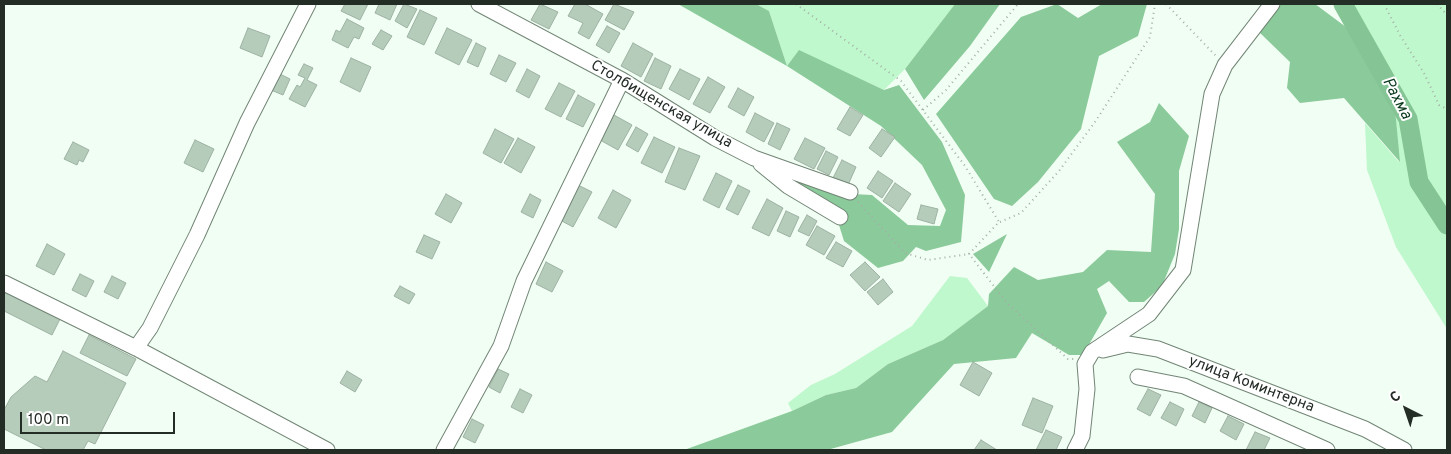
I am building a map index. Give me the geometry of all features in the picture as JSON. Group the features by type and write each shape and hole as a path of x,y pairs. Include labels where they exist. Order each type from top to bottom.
{"street":[{"path":"136,348 150,328 197,235 247,123 308,4"},
{"name":"Столбищенская улица","path":"479,4 622,80 715,138 754,158 850,192"},
{"path":"1075,450 1082,436 1087,389 1085,364 1090,355 1149,314 1183,270 1212,94 1225,64 1272,4"},
{"path":"444,450 501,346 524,282 622,80"},
{"path":"754,158 788,186 840,217"},
{"path":"4,282 136,348 327,450"},
{"name":"улица Коминтерна","path":"1090,355 1128,344 1158,349 1365,429 1404,450"},
{"name":"улица Коминтерна","path":"1138,377 1184,386 1327,450"}],"path":[{"path":"796,4 901,81 965,166 999,222"},
{"path":"923,110 946,90 1018,4"},
{"path":"850,192 905,253 928,260 969,254 999,222 1021,213 1059,171 1095,122 1150,36 1154,4"},
{"path":"1166,4 1225,64"},
{"path":"1384,4 1401,37 1424,73 1439,105 1447,109"},
{"path":"1437,4 1447,15"},
{"path":"969,254 1007,304 1068,359 1090,355"}],"green space":[{"path":"678,4 756,4 769,11 787,66"},
{"path":"756,4 955,4 905,69 884,90 799,51 787,66 769,11"},
{"path":"955,4 1000,4 970,46 924,100 905,69"},
{"path":"1057,4 1078,18 1102,4 1147,4 1138,36 1099,56 1081,129 1038,182 1012,206 994,199 936,114 1021,17"},
{"path":"1280,4 1315,4 1350,30 1395,109 1400,162 1344,98 1300,103 1287,88 1290,62 1258,31"},
{"path":"1350,4 1447,4 1447,329 1396,247 1367,170 1365,123 1399,162 1395,109 1416,122"},
{"path":"799,50 884,90 899,85 942,142 965,195 961,242 926,251 916,247 903,261 878,268 844,241 839,225 781,191 765,171 832,193 872,195 908,225 940,226 946,210 922,165 881,126 787,66"},
{"path":"1159,103 1189,136 1179,171 1179,229 1175,254 1162,286 1144,302 1129,302 1109,281 1097,289 1107,313 1083,355 1069,355 1032,333 1016,358 954,364 892,432 827,450 684,450 792,411 826,395 856,388 888,364 943,340 988,306 989,294 1014,267 1038,280 1083,272 1107,250 1151,252 1155,194 1117,142 1150,122"},
{"path":"1007,234 989,272 973,254"},
{"path":"950,276 967,278 988,306 943,340 888,364 856,388 826,395 792,411 788,403 811,385 835,374 912,326"}],"building":[{"path":"345,4 368,4 360,20 341,11"},
{"path":"379,4 397,4 390,20 375,13"},
{"path":"404,4 417,9 407,28 395,21"},
{"path":"540,4 558,12 549,29 531,20"},
{"path":"575,4 585,4 603,14 589,39 578,33 583,23 568,16"},
{"path":"614,4 634,12 624,30 605,20"},
{"path":"420,10 437,18 424,45 407,37"},
{"path":"347,19 364,28 359,39 354,37 348,48 332,40 336,30 340,32"},
{"path":"607,26 620,33 609,53 596,45"},
{"path":"248,28 270,36 262,57 240,48"},
{"path":"447,28 472,40 459,65 435,53"},
{"path":"381,30 392,36 383,50 372,44"},
{"path":"476,43 486,48 478,67 467,62"},
{"path":"633,43 653,54 641,77 621,66"},
{"path":"499,55 516,63 506,82 490,74"},
{"path":"351,58 371,67 360,92 340,82"},
{"path":"655,58 671,66 661,89 644,81"},
{"path":"304,64 313,68 307,80 317,85 305,107 289,99 297,85 300,87 305,78 298,75"},
{"path":"527,69 540,76 529,98 516,91"},
{"path":"680,69 700,79 689,100 669,89"},
{"path":"278,73 290,79 283,95 271,90"},
{"path":"708,77 725,87 710,113 693,104"},
{"path":"559,83 575,91 561,117 545,109"},
{"path":"738,88 754,97 744,116 728,107"},
{"path":"578,95 595,104 583,127 566,119"},
{"path":"850,107 863,115 850,136 837,129"},
{"path":"755,113 774,123 764,142 746,132"},
{"path":"614,115 632,125 618,150 600,140"},
{"path":"777,123 790,129 780,150 768,144"},
{"path":"636,127 648,134 638,152 626,145"},
{"path":"495,129 514,139 501,163 483,153"},
{"path":"882,129 895,137 881,157 869,148"},
{"path":"654,137 675,147 662,173 641,163"},
{"path":"518,138 535,147 521,173 504,163"},
{"path":"805,138 825,148 814,169 794,159"},
{"path":"195,140 214,149 203,172 184,163"},
{"path":"73,142 89,150 83,162 79,160 77,165 64,159"},
{"path":"679,148 700,156 685,190 665,182"},
{"path":"826,151 838,157 829,175 817,169"},
{"path":"842,160 856,167 848,185 833,178"},
{"path":"878,171 893,181 882,198 867,188"},
{"path":"716,173 732,181 719,208 703,200"},
{"path":"895,183 911,194 899,212 883,201"},
{"path":"578,185 592,192 573,227 560,220"},
{"path":"738,185 750,191 738,215 726,209"},
{"path":"613,190 631,200 616,228 598,218"},
{"path":"446,194 462,203 451,223 435,214"},
{"path":"530,194 541,200 533,218 521,212"},
{"path":"767,199 783,208 769,236 752,228"},
{"path":"921,205 938,209 934,224 917,219"},
{"path":"786,211 799,217 790,237 777,231"},
{"path":"807,215 817,221 809,236 798,231"},
{"path":"817,226 835,236 824,255 806,245"},
{"path":"424,235 440,242 432,259 416,252"},
{"path":"836,242 852,251 843,267 826,258"},
{"path":"47,244 65,254 54,275 36,266"},
{"path":"546,262 563,271 552,292 536,284"},
{"path":"865,262 880,277 865,291 850,275"},
{"path":"80,274 94,281 86,297 72,290"},
{"path":"112,276 126,283 118,299 104,292"},
{"path":"883,279 893,292 878,305 867,292"},
{"path":"400,286 415,294 409,304 394,296"},
{"path":"4,292 60,319 52,335 4,311"},
{"path":"89,335 136,359 127,376 80,353"},
{"path":"63,351 126,383 95,444 88,441 83,450 46,450 4,429 4,410 11,397 35,376 47,382"},
{"path":"973,362 992,373 979,396 960,385"},
{"path":"498,369 509,374 500,393 489,387"},
{"path":"347,371 362,380 355,392 340,383"},
{"path":"520,389 532,395 523,413 511,407"},
{"path":"1148,389 1161,395 1150,416 1137,409"},
{"path":"1033,398 1053,406 1042,433 1022,425"},
{"path":"1170,402 1184,409 1176,426 1161,418"},
{"path":"1199,402 1212,408 1205,423 1192,416"},
{"path":"1228,416 1244,424 1236,440 1220,431"},
{"path":"472,419 484,425 475,443 463,437"},
{"path":"1046,430 1062,437 1056,450 1036,450"},
{"path":"1255,432 1270,438 1264,450 1246,450"},
{"path":"981,440 997,450 974,450"}],"waterway":[{"name":"Рахма","path":"1343,4 1408,119 1419,182 1447,225"}]}
